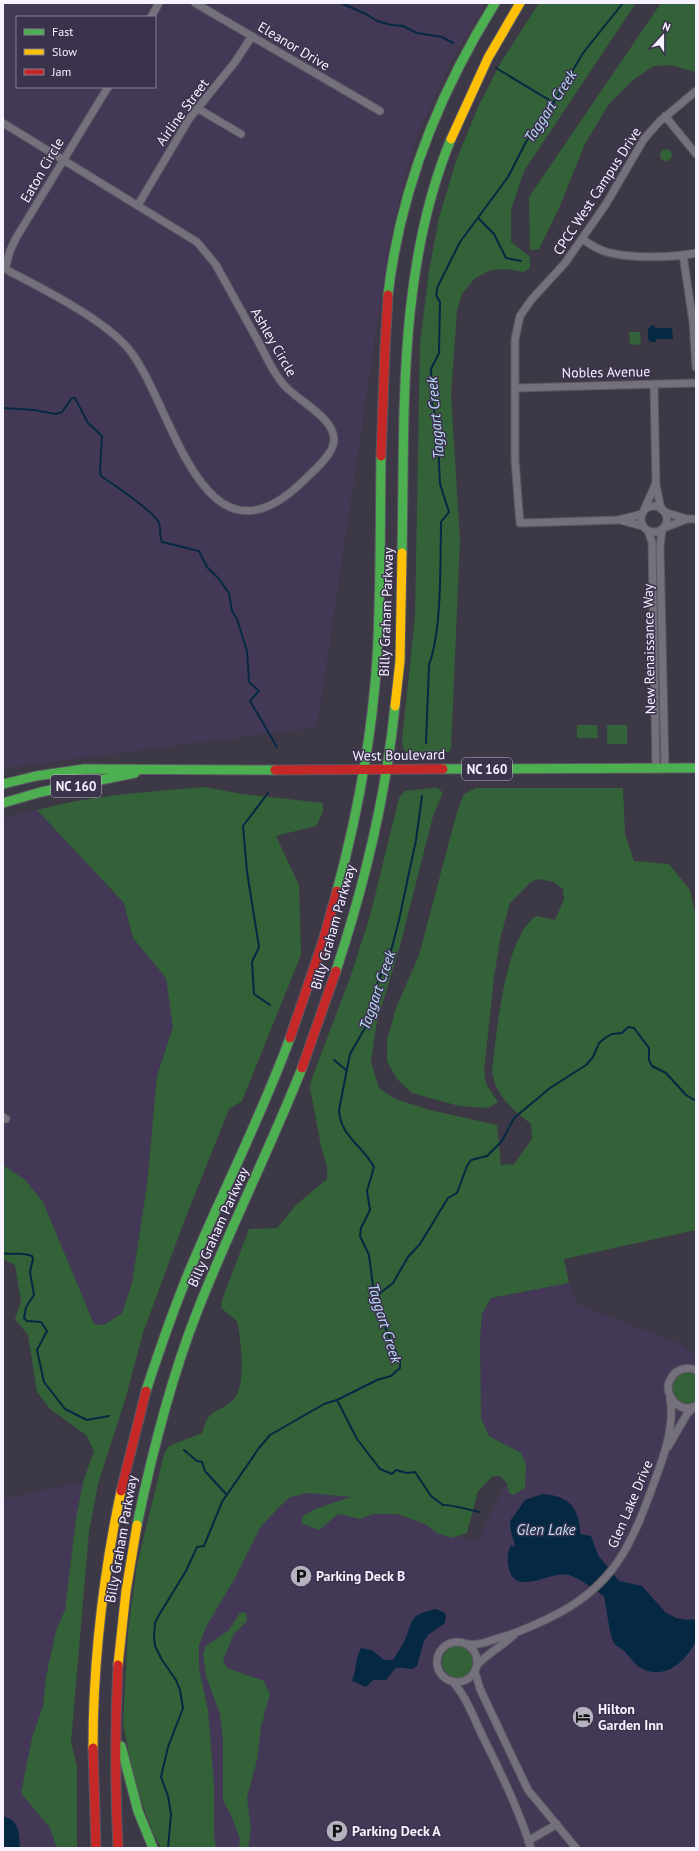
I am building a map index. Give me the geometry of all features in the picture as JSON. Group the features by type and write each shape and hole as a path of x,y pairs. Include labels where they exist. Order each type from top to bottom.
{"main road":[{"name":"Billy Graham Parkway","path":"96,1848 92,1750 95,1664 104,1580 113,1519 123,1475 149,1380 200,1243 265,1100 303,1000 334,897 363,770 374,699 377,660 385,335 393,258 411,181 428,131 461,59 495,3"},
{"name":"Billy Graham Parkway","path":"118,1848 115,1793 117,1666 126,1583 135,1524 156,1436 173,1381 203,1296 286,1109 325,1007 356,903 386,769 397,701 400,661 407,336 414,269 431,197 451,137 486,62 520,3"},
{"name":"West Boulevard","path":"3,784 36,776 84,768 363,770 696,768"},
{"name":"West Boulevard","path":"3,803 41,792 150,769"},
{"path":"116,1721 128,1779 153,1848"}],"street":[{"path":"152,16 159,3"},
{"name":"Eleanor Drive","path":"195,3 380,111"},
{"name":"Airline Street","path":"138,206 171,147 197,108 226,74 252,36"},
{"name":"Eaton Circle","path":"4,269 16,238 38,205 63,160 107,88"},
{"name":"CPCC West Campus Drive","path":"618,520 520,523 515,460 515,339 520,316 532,299 565,264 644,139 665,116 696,91"},
{"path":"197,108 240,134"},
{"path":"665,116 696,154"},
{"name":"Ashley Circle","path":"3,123 197,242 204,249 216,265 277,376 295,396 326,421 332,430 334,442 330,453 298,486 278,501 254,510 239,510 223,504 213,498 197,478 166,420 144,374 127,348 117,337 88,316 4,269"},
{"path":"582,239 602,250 614,253 683,255 696,253"},
{"path":"683,255 693,322 696,367"},
{"name":"Nobles Avenue","path":"516,388 696,383"},
{"path":"654,385 656,485 667,521 663,529"},
{"path":"642,526 643,512 656,485"},
{"path":"618,520 643,512 653,506 687,519 696,519"},
{"path":"618,520 642,526 648,532 657,532 687,519"},
{"name":"New Renaissance Way","path":"660,768 660,547 663,529"},
{"name":"New Renaissance Way","path":"648,532 652,542 660,768"},
{"name":"Glen Lake Drive","path":"467,1644 476,1646 516,1634 552,1617 587,1596 603,1580 622,1557 634,1534 666,1448 672,1416 668,1385 674,1373 688,1368 696,1370"},
{"path":"670,1398 681,1407 695,1407"},
{"name":"Glen Lake Drive","path":"666,1448 687,1414 695,1407"},
{"name":"Glen Lake Drive","path":"476,1669 491,1652 502,1646 516,1634"},
{"path":"557,1824 530,1844 522,1818 463,1694 452,1681 441,1673 438,1667 439,1653 449,1643 461,1642 467,1644 476,1653 476,1669 480,1689 520,1775 528,1790 557,1824 576,1848"},
{"path":"452,1681 466,1680 476,1669"}],"shaded area":[{"path":"3,3 486,3 449,64 415,142 391,231 317,727 3,768"},
{"path":"37,810 124,903 133,938 166,978 173,1027 157,1076 147,1185 132,1283 122,1313 104,1325 94,1324 43,1202 6,1166 3,1165 3,819"},
{"path":"569,1283 577,1304 682,1345 696,1355 696,1848 168,1848 155,1623 251,1459 477,1543 521,1453 489,1436 481,1418 480,1338 482,1314 491,1298"},
{"path":"83,1482 76,1519 65,1610 56,1631 46,1677 43,1706 32,1738 39,1813 50,1828 57,1848 3,1848 3,1499"}],"green space":[{"path":"539,3 636,3 524,171 511,210 511,242 530,257 530,268 524,272 506,269 491,270 475,278 462,294 457,311 451,395 460,540 451,749 449,752 415,755 405,751 402,740 415,617 420,343 429,271 439,218 456,161 478,107 501,62"},
{"path":"661,3 696,3 696,72 670,65 654,66 634,79 609,104 585,144 559,208 539,249 530,250 529,197"},
{"path":"664,149 668,149 672,155 668,161 664,161 660,157 660,153"},
{"path":"629,332 640,332 641,345 630,344"},
{"path":"577,725 597,725 598,738 577,738"},
{"path":"607,725 627,725 627,744 607,744"},
{"path":"204,787 242,794 323,803 323,812 316,826 276,836 299,885 301,955 242,1101 229,1109 185,1219 143,1333 125,1400 98,1484 89,1532 71,1742 77,1767 77,1848 57,1848 50,1828 21,1793 32,1738 43,1706 46,1677 56,1631 65,1610 76,1519 83,1482 94,1451 86,1435 50,1409 37,1392 28,1335 15,1319 21,1301 15,1265 3,1259 3,1165 25,1180 43,1202 94,1324 104,1325 122,1313 132,1283 147,1185 157,1076 173,1027 166,978 133,938 124,903 37,810 99,797"},
{"path":"438,788 443,793 433,816 400,946 377,1021 371,1062 379,1088 395,1099 430,1110 497,1125 501,1165 514,1164 532,1139 531,1124 511,1107 500,1094 496,1087 492,1070 504,987 509,964 516,944 525,927 536,916 555,920 564,899 563,889 554,882 538,879 531,882 510,903 501,935 494,977 484,1071 486,1084 498,1102 488,1108 459,1106 412,1093 397,1079 387,1061 387,1040 396,1008 419,955 457,812 464,794 476,788 623,788 625,834 634,861 669,864 690,890 696,917 696,1230 564,1259 569,1283 491,1298 482,1314 480,1338 481,1418 489,1436 521,1453 526,1464 525,1488 514,1495 509,1493 507,1483 500,1476 493,1476 478,1491 467,1533 452,1538 437,1533 425,1524 397,1514 373,1514 360,1519 338,1514 319,1530 301,1523 303,1516 315,1509 351,1497 309,1493 290,1497 260,1528 235,1578 207,1625 199,1645 199,1668 208,1710 214,1785 214,1834 216,1848 161,1848 153,1833 136,1787 123,1724 128,1631 137,1565 164,1454 169,1446 202,1433 206,1421 210,1415 233,1400 237,1393 240,1384 242,1362 239,1329 237,1321 221,1308 222,1300 249,1229 277,1228 296,1205 327,1179 327,1167 321,1146 310,1088 312,1078 350,978 370,916 399,798 405,791"},
{"path":"688,1372 696,1374 696,1403 687,1404 681,1402 676,1397 673,1392 673,1385 675,1380 680,1375"},
{"path":"246,1612 247,1621 234,1634 223,1660 227,1668 264,1681 270,1694 261,1727 257,1760 247,1798 251,1829 248,1848 239,1848 240,1839 231,1815 223,1800 223,1740 220,1714 206,1676 203,1653 206,1646 228,1631 240,1613"},
{"path":"455,1646 461,1646 471,1653 474,1662 473,1668 467,1675 461,1678 455,1678 445,1671 442,1665 442,1659 449,1649"}],"water":[{"path":"652,325 655,326 655,328 672,328 673,339 656,339 656,342 650,342 648,339 648,329"},
{"name":"Glen Lake","path":"543,1494 560,1498 572,1505 578,1517 580,1534 591,1536 598,1555 619,1581 642,1586 666,1613 676,1618 687,1620 696,1619 696,1641 686,1657 680,1663 666,1671 658,1672 650,1671 636,1665 625,1652 614,1643 604,1596 578,1579 562,1574 527,1582 519,1581 513,1577 509,1569 508,1560 511,1545 513,1547 515,1545 511,1532 510,1521 525,1500"},
{"path":"435,1609 444,1612 446,1615 445,1623 428,1635 424,1641 417,1666 412,1669 398,1667 386,1680 373,1680 366,1687 352,1681 355,1673 357,1657 361,1648 372,1650 384,1660 393,1660 415,1617"},
{"path":"3,1816 9,1818 16,1824 19,1832 20,1848 3,1848"}],"waterway":[{"path":"341,3 366,14 377,21 391,25 403,26 417,33 442,37 453,43"},
{"name":"Taggart Creek","path":"426,743 429,665 436,634 438,616 441,522 449,512 440,484 437,423 432,402 431,369 439,353 440,302 436,295 438,286 460,242 508,177 527,140 538,129 583,53 623,3"},
{"path":"496,68 554,103"},
{"path":"479,219 494,234 506,258 521,261"},
{"path":"3,408 34,410 56,414 62,412 72,398 75,398 88,423 102,436 101,476 133,498 156,518 159,523 162,542 199,551 207,567 219,579 229,593 232,611 237,619 247,651 249,682 259,691 250,701 277,747"},
{"path":"268,793 243,826 247,872 259,947 252,962 254,994 270,1005"},
{"name":"Taggart Creek","path":"168,1848 171,1814 168,1796 161,1777 168,1747 183,1708 180,1690 176,1680 162,1660 155,1646 155,1623 186,1571 197,1547 204,1546 222,1502 259,1448 270,1435 324,1404 337,1400 377,1380 391,1376 400,1368 400,1361 385,1327 380,1309 379,1294 373,1286 369,1255 360,1236 361,1228 370,1210 367,1191 374,1167 343,1127 339,1110 350,1054 365,1028 375,989 391,951 416,840 422,796"},
{"path":"379,1294 393,1283 408,1257 420,1244 448,1198 457,1193 467,1166 471,1160 487,1156 502,1141 514,1118 550,1088 586,1065 593,1057 599,1043 605,1038 612,1034 622,1033 628,1027 634,1028 649,1048 649,1060 652,1066 666,1073 686,1095 696,1101"},
{"path":"334,1060 346,1070"},
{"path":"3,1253 27,1255 32,1256 33,1259 30,1272 34,1295 26,1307 24,1318 27,1321 41,1322 47,1331 37,1350 44,1382 65,1409 87,1420 109,1416"},
{"path":"337,1400 357,1439 380,1469 392,1474 396,1470 407,1473 415,1472 431,1496 443,1505 479,1512"},
{"path":"184,1450 197,1461 202,1462 205,1471 226,1494"}],"traffic: fast":[{"path":"388,295 402,217 412,180 425,143 456,72 495,3"},
{"path":"402,553 403,448 407,343 413,291 421,239 434,189 451,139"},
{"path":"337,891 363,776 375,688 379,609 381,456"},
{"path":"336,971 356,906 373,840 386,773 395,706"},
{"path":"443,769 696,768"},
{"path":"3,784 36,776 84,769 275,770"},
{"path":"3,803 41,792 135,773"},
{"path":"146,1391 192,1264 258,1117 290,1038"},
{"path":"137,1525 162,1417 187,1338 209,1281 302,1068"},
{"path":"121,1746 138,1811 153,1848"}],"traffic: slow":[{"path":"451,139 488,58 520,3"},
{"path":"395,706 400,661 402,553"},
{"path":"93,1748 93,1716 100,1619 109,1555 121,1491"},
{"path":"118,1665 126,1591 137,1525"}],"traffic: jam":[{"path":"381,456 388,295"},
{"path":"275,770 443,769"},
{"path":"290,1038 323,941 337,891"},
{"path":"302,1068 336,971"},
{"path":"121,1491 146,1391"},
{"path":"118,1665 116,1711 116,1802 118,1848"},
{"path":"93,1748 96,1848"}],"place":[{"name":"Parking Deck B","path":"301,1576"},
{"name":"Hilton Garden Inn","path":"583,1717"},
{"name":"Parking Deck A","path":"337,1831"}]}
